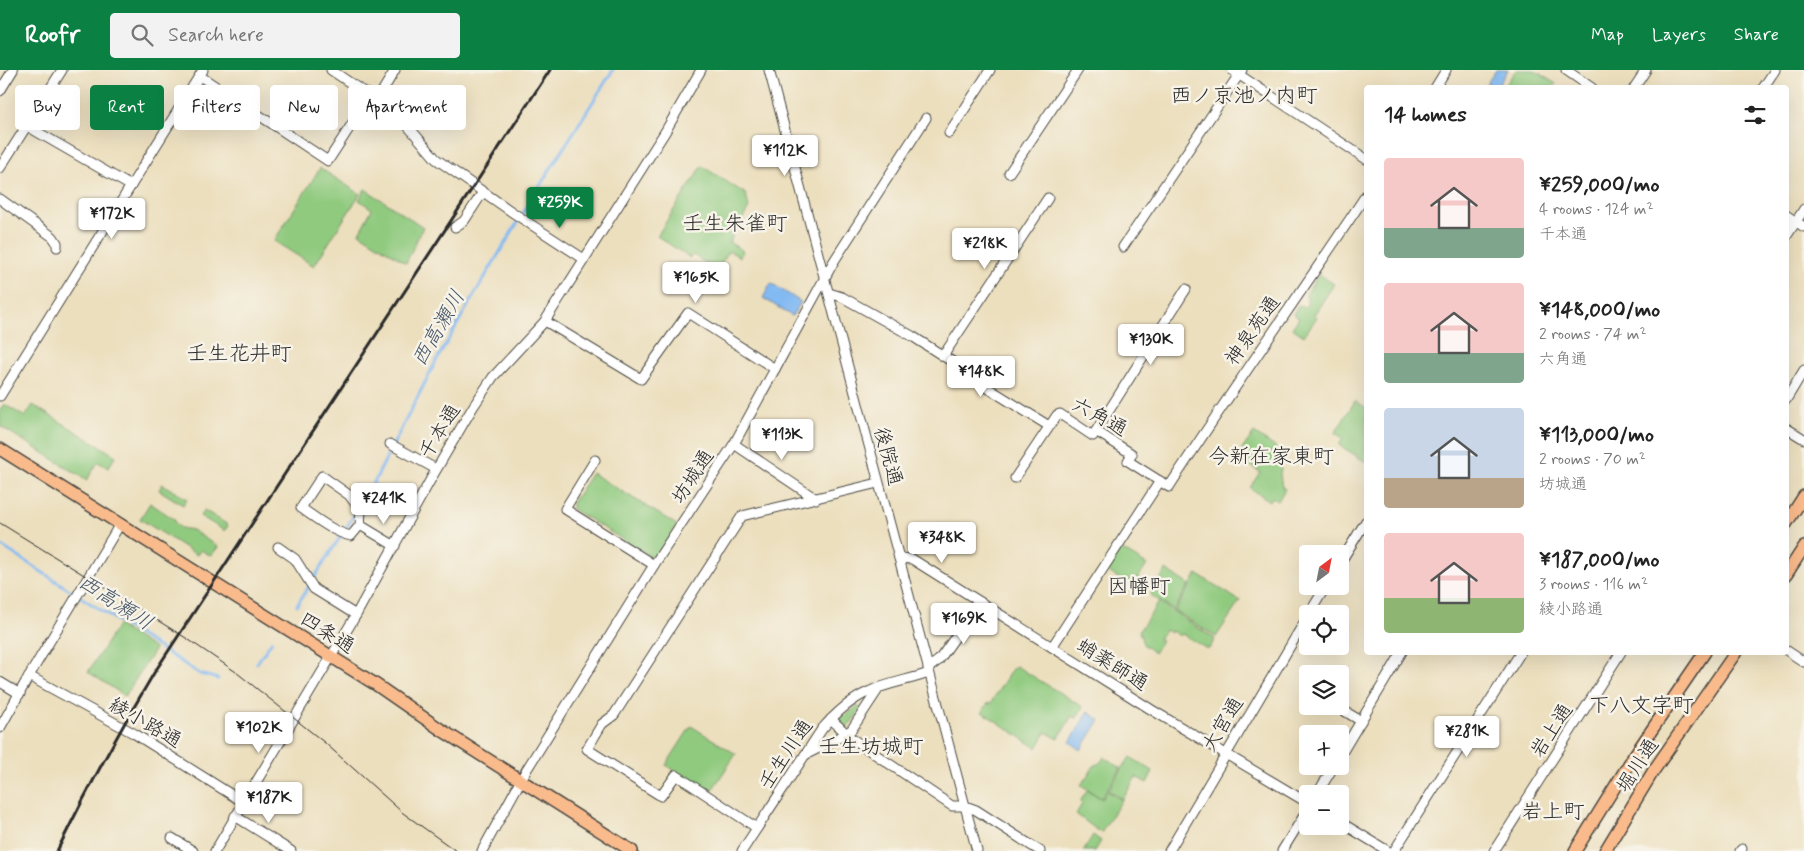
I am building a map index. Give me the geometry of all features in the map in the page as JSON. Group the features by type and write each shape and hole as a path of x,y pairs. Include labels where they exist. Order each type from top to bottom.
{"main road":[{"name":"四条通","path":"0,449 331,657 632,851"},
{"path":"1789,519 1804,496"},
{"path":"1789,570 1804,547"},
{"name":"堀川通","path":"1575,851 1634,756 1703,655"},
{"name":"堀川通","path":"1605,851 1654,770 1734,655"}],"street":[{"path":"0,91 12,70"},
{"path":"53,85 62,70"},
{"path":"331,70 354,85"},
{"path":"384,85 395,70"},
{"name":"千本通","path":"215,851 356,615 436,469 493,377 544,321 665,132 701,70"},
{"name":"後院通","path":"769,70 977,851"},
{"path":"949,133 990,70"},
{"path":"1009,172 1078,70"},
{"path":"1437,85 1446,70"},
{"path":"1566,70 1588,85"},
{"path":"1636,85 1646,70"},
{"path":"1765,85 1775,70"},
{"path":"1123,247 1238,72 1364,158"},
{"path":"0,396 202,73 328,161 351,130"},
{"name":"坊城通","path":"482,851 521,780 654,565 734,444 834,261 926,118"},
{"path":"0,168 24,130"},
{"path":"34,130 131,186"},
{"path":"411,130 436,159 520,217 584,258"},
{"path":"455,227 464,221 483,192"},
{"path":"943,356 1048,198"},
{"name":"神泉苑通","path":"1169,487 1228,396 1315,272 1364,198"},
{"path":"0,199 53,237 57,247"},
{"path":"1789,234 1800,224 1804,209"},
{"path":"1789,217 1800,224"},
{"path":"1096,431 1186,289"},
{"name":"六角通","path":"829,293 842,297 912,336 984,382 983,385 1049,426 1056,415 1060,414 1093,436 1096,431 1132,454 1128,461 1169,487"},
{"path":"544,321 641,379 688,313 775,369"},
{"path":"1789,395 1804,370"},
{"path":"1015,478 1049,426"},
{"path":"1789,430 1804,439"},
{"path":"390,444 436,469"},
{"path":"734,444 816,499"},
{"path":"595,460 565,509 654,565"},
{"path":"322,476 349,495 358,508 360,525 351,536 301,508 322,476"},
{"path":"1052,647 1160,481"},
{"path":"757,828 676,775 661,796 587,749 602,724 614,715 742,516 878,483"},
{"path":"1349,548 1364,523"},
{"path":"0,728 120,524"},
{"path":"360,525 394,546"},
{"path":"278,547 296,559 314,589 356,615"},
{"name":"蛸薬師通","path":"899,558 912,559 1052,647 1299,797"},
{"path":"929,670 939,660 980,602"},
{"name":"大宮通","path":"1168,851 1299,630"},
{"path":"1789,652 1804,662"},
{"path":"1349,741 1400,655"},
{"path":"1394,851 1519,655"},
{"name":"岩上通","path":"1494,851 1619,655"},
{"name":"壬生川通","path":"742,851 822,729 831,719 856,699 878,688 929,670"},
{"name":"綾小路通","path":"29,676 135,734 243,802"},
{"path":"0,682 20,694"},
{"path":"804,756 852,729 878,688"},
{"path":"1349,714 1361,721"},
{"path":"831,719 846,734 952,806 965,806 976,810 1040,851"},
{"path":"235,816 291,851"},
{"path":"1282,851 1299,824"},
{"path":"1349,827 1388,851"},
{"path":"172,838 193,851"}],"green space":[{"path":"1516,70 1534,70 1556,84 1555,85 1505,85"},
{"path":"702,166 746,194 749,208 729,242 743,251 740,257 729,251 717,270 693,255 690,258 657,236"},
{"path":"320,168 360,194 314,266 274,241"},
{"path":"365,189 423,227 406,263 359,233 372,209 359,200"},
{"path":"1319,274 1334,284 1314,315 1317,317 1304,336 1292,328 1299,318 1293,314 1299,305 1304,308 1308,303 1306,301 1308,297 1305,296"},
{"path":"1355,401 1364,407 1364,461 1339,445 1343,438 1335,433"},
{"path":"4,404 25,417 33,405 116,456 108,468 98,462 87,480 0,426 0,410"},
{"path":"1254,433 1275,447 1281,455 1279,459 1282,462 1280,474 1282,487 1285,489 1278,501 1272,497 1270,501 1250,488 1260,472 1237,456"},
{"path":"592,473 677,525 657,556 650,556 572,509 572,503"},
{"path":"162,484 187,499 183,505 159,490"},
{"path":"150,503 174,519 181,528 192,530 218,547 211,556 201,550 197,555 140,519"},
{"path":"204,510 228,525 225,531 200,516"},
{"path":"1121,549 1147,565 1132,587 1107,571"},
{"path":"1166,570 1189,585 1174,610 1150,595"},
{"path":"1197,574 1240,601 1216,637 1175,611"},
{"path":"1159,602 1215,639 1210,648 1207,649 1182,634 1180,636 1172,631 1171,633 1165,630 1159,639 1162,641 1154,653 1143,644 1139,631"},
{"path":"118,625 155,649 125,696 88,672"},
{"path":"1016,666 1083,707 1076,719 1072,716 1058,739 1046,732 1037,748 982,712 988,703 990,704 1012,669"},
{"path":"858,706 861,709 847,728 840,719"},
{"path":"691,726 736,754 710,793 666,765"},
{"path":"1104,757 1121,768 1101,798 1081,785 1094,766 1101,762"},
{"path":"1130,757 1153,771 1147,783 1136,777 1123,799 1108,790"},
{"path":"1087,790 1102,799 1107,791 1122,800 1101,833 1076,814"},
{"path":"1093,835 1101,841 1095,851 1083,851"}],"water":[{"path":"1496,70 1508,70 1498,85 1487,83"},
{"path":"771,283 801,302 792,316 763,298"},
{"path":"1088,712 1100,720 1081,750 1070,742"}],"waterway":[{"name":"西高瀬川","path":"297,605 370,490 435,363 473,297 534,195 613,70"},
{"name":"西高瀬川","path":"0,545 200,674 218,679"},
{"name":"西高瀬川","path":"257,663 272,641"}],"tram line":[{"path":"0,523 186,638 236,672 325,743 403,813 456,851"}],"railway":[{"path":"57,851 104,761 154,673 550,70"}],"district":[{"name":"西ノ京池ノ内町","path":"1244,95"},
{"name":"壬生朱雀町","path":"735,223"},
{"name":"壬生花井町","path":"239,353"},
{"name":"今新在家東町","path":"1271,456"},
{"name":"因幡町","path":"1139,586"},
{"name":"下八文字町","path":"1641,705"},
{"name":"壬生坊城町","path":"871,746"},
{"name":"岩上町","path":"1553,811"}]}
